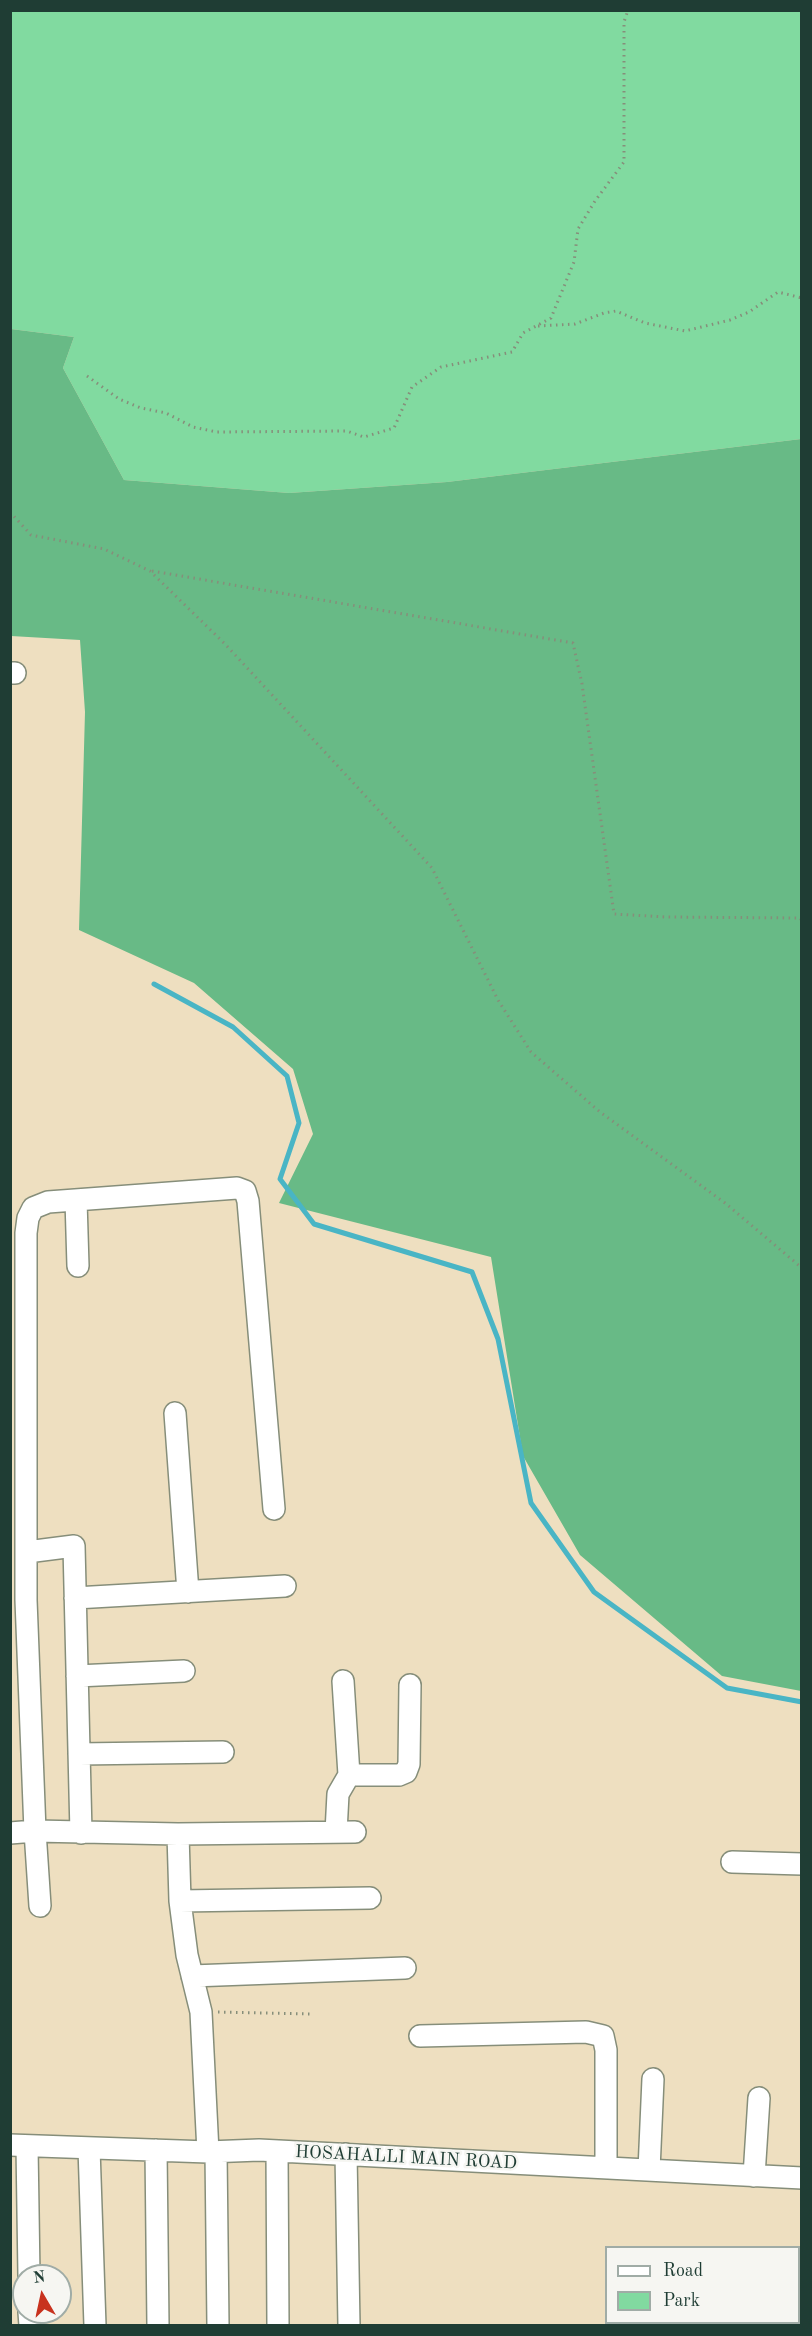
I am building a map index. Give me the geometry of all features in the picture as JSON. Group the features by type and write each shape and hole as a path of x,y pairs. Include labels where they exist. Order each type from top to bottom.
{"street":[{"path":"40,1906 26,1600 26,1233 28,1218 33,1208 48,1202 237,1188 245,1191 248,1201 274,1509"},
{"path":"76,1200 78,1266"},
{"path":"175,1413 188,1592"},
{"path":"27,1552 74,1546 81,1833"},
{"path":"75,1598 285,1586"},
{"path":"77,1676 184,1671"},
{"path":"10,1833 346,1832 338,1794 349,1775 343,1681"},
{"path":"349,1775 399,1775 406,1772 409,1764 410,1685"},
{"path":"79,1754 223,1752"},
{"path":"178,1834 180,1901 192,1976 201,2012 212,2152 218,2325"},
{"path":"732,1862 801,1864"},
{"path":"180,1901 370,1898"},
{"path":"192,1976 405,1968"},
{"path":"420,2036 586,2032 603,2036 606,2050 606,2168"},
{"path":"649,2170 653,2079"},
{"path":"754,2176 759,2098"},
{"path":"19,2146 28,2264"},
{"name":"HOSAHALLI MAIN ROAD","path":"19,2146 212,2152 277,2151 801,2178"},
{"path":"89,2148 95,2325"},
{"path":"156,2150 158,2325"},
{"path":"277,2151 278,2325"},
{"path":"346,2154 349,2325"}],"path":[{"path":"87,376 119,399 141,408 166,413 193,427 217,432 270,434 347,431 364,437 394,428 412,387 441,367 512,352 523,333 551,318 574,262 578,229 595,201 624,162 624,22 628,10"},
{"path":"537,326 575,324 616,311 645,323 685,332 730,320 748,312 778,292 801,298"},
{"path":"10,512 31,535 104,549 150,570 573,643 582,684 614,914 666,917 800,918 801,921"},
{"path":"150,570 225,644 432,868 498,1000 531,1052 600,1112 725,1203 801,1268"},
{"path":"201,2012 313,2014"}],"green space":[{"path":"11,11 801,11 801,439 447,482 289,493 124,480 63,368 74,337 11,329"},
{"path":"11,329 74,337 63,368 124,480 289,493 447,482 801,439 801,1691 722,1676 580,1555 523,1456 491,1257 279,1203 313,1134 293,1069 194,983 79,930 85,712 80,640 11,636"}],"waterway":[{"path":"154,984 233,1027 287,1076 299,1123 280,1179 314,1224 472,1272 498,1339 531,1503 594,1592 727,1688 802,1702"}]}
